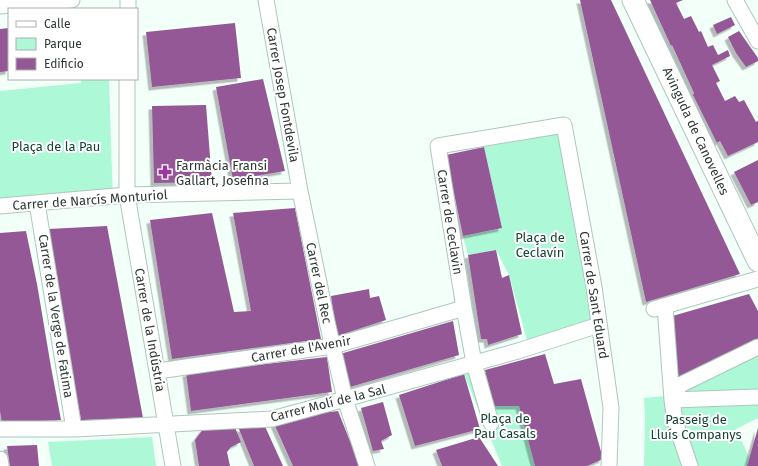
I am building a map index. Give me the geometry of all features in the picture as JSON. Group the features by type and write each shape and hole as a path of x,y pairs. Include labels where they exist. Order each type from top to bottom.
{"street":[{"path":"0,6 72,0"},
{"name":"Carrer Josep Fontdevila","path":"266,0 300,190"},
{"name":"Avinguda de Canovelles","path":"633,0 758,261"},
{"path":"735,0 758,41"},
{"name":"Carrer de la Indústria","path":"128,80 127,195 158,370 173,466"},
{"name":"Carrer de Ceclavin","path":"491,422 474,363 438,146 564,125"},
{"name":"Carrer de Sant Eduard","path":"564,125 594,287 611,408 609,466"},
{"name":"Carrer de Narcís Monturiol","path":"0,206 127,195 300,190"},
{"name":"Carrer del Rec","path":"300,190 328,326 345,399 367,466"},
{"name":"Carrer de la Verge de Fatima","path":"37,203 74,429"},
{"path":"690,466 675,421 659,308 758,279"},
{"name":"Carrer de l'Avenir","path":"158,370 333,346 464,308"},
{"name":"Carrer Molí de la Sal","path":"0,429 74,429 272,418 518,351 599,325"},
{"path":"672,400 680,385 758,346"},
{"path":"672,400 758,397"},
{"path":"0,459 1,466"}],"green space":[{"name":"Plaça de la Pau","path":"81,80 109,80 113,196 0,206 0,91 81,83"},
{"name":"Plaça de Ceclavín","path":"566,132 594,327 529,347 509,275 496,250 468,255 463,236 502,228 484,147"},
{"name":"Passeig de Lluís Companys","path":"758,351 758,418 736,429 749,457 747,466 644,466 644,398 665,396"},
{"name":"Plaça de Pau Casals","path":"485,370 494,406 519,406 535,466 502,466 464,374"},
{"path":"152,437 156,466 52,466 48,442"}],"building":[{"path":"580,0 611,0 740,274 646,302"},
{"path":"650,0 683,0 676,3 684,19 691,16 699,32 701,31 708,47 713,45 718,55 728,50 730,56 712,65 720,81 716,83 725,101 735,96 739,102 744,100 756,122 758,121 758,142 728,156 720,141 717,143 693,95 694,93"},
{"path":"731,17 735,25 717,34 713,25"},
{"path":"235,23 241,78 152,87 146,32"},
{"path":"8,28 8,71 0,72 0,29"},
{"path":"739,31 758,58 758,61 746,67 736,53 728,37"},
{"path":"263,79 285,171 233,180 216,87"},
{"path":"206,105 212,182 154,183 152,106"},
{"path":"484,147 502,228 463,236 446,155"},
{"path":"758,160 758,202 751,205 734,172"},
{"path":"295,208 321,339 172,359 150,220 212,213 234,312 251,311 233,213"},
{"path":"107,226 143,418 81,420 65,335 48,229"},
{"path":"26,231 61,420 2,423 0,411 0,233"},
{"path":"496,250 502,278 509,275 522,334 488,345 487,339 481,339 468,255"},
{"path":"369,289 370,298 379,296 386,320 337,336 331,296"},
{"path":"749,294 758,311 758,340 673,380 669,317"},
{"path":"453,321 459,355 350,387 340,354"},
{"path":"545,354 554,384 581,379 603,459 587,466 535,466 519,406 494,406 485,370"},
{"path":"327,357 332,392 191,411 186,373"},
{"path":"464,374 480,429 415,446 399,395"},
{"path":"383,402 392,435 381,441 384,449 373,451 361,408"},
{"path":"338,411 360,466 293,466 272,419"},
{"path":"263,422 283,466 254,466 239,429"},
{"path":"234,425 241,442 231,447 227,452 230,466 199,466 195,440 203,429"},
{"path":"758,428 758,466 747,466"},
{"path":"479,437 498,466 442,466 436,450"},
{"path":"37,445 39,466 10,466 7,446"}],"place":[{"name":"Farmàcia Fransi Gallart, Josefina","path":"165,172"}]}
